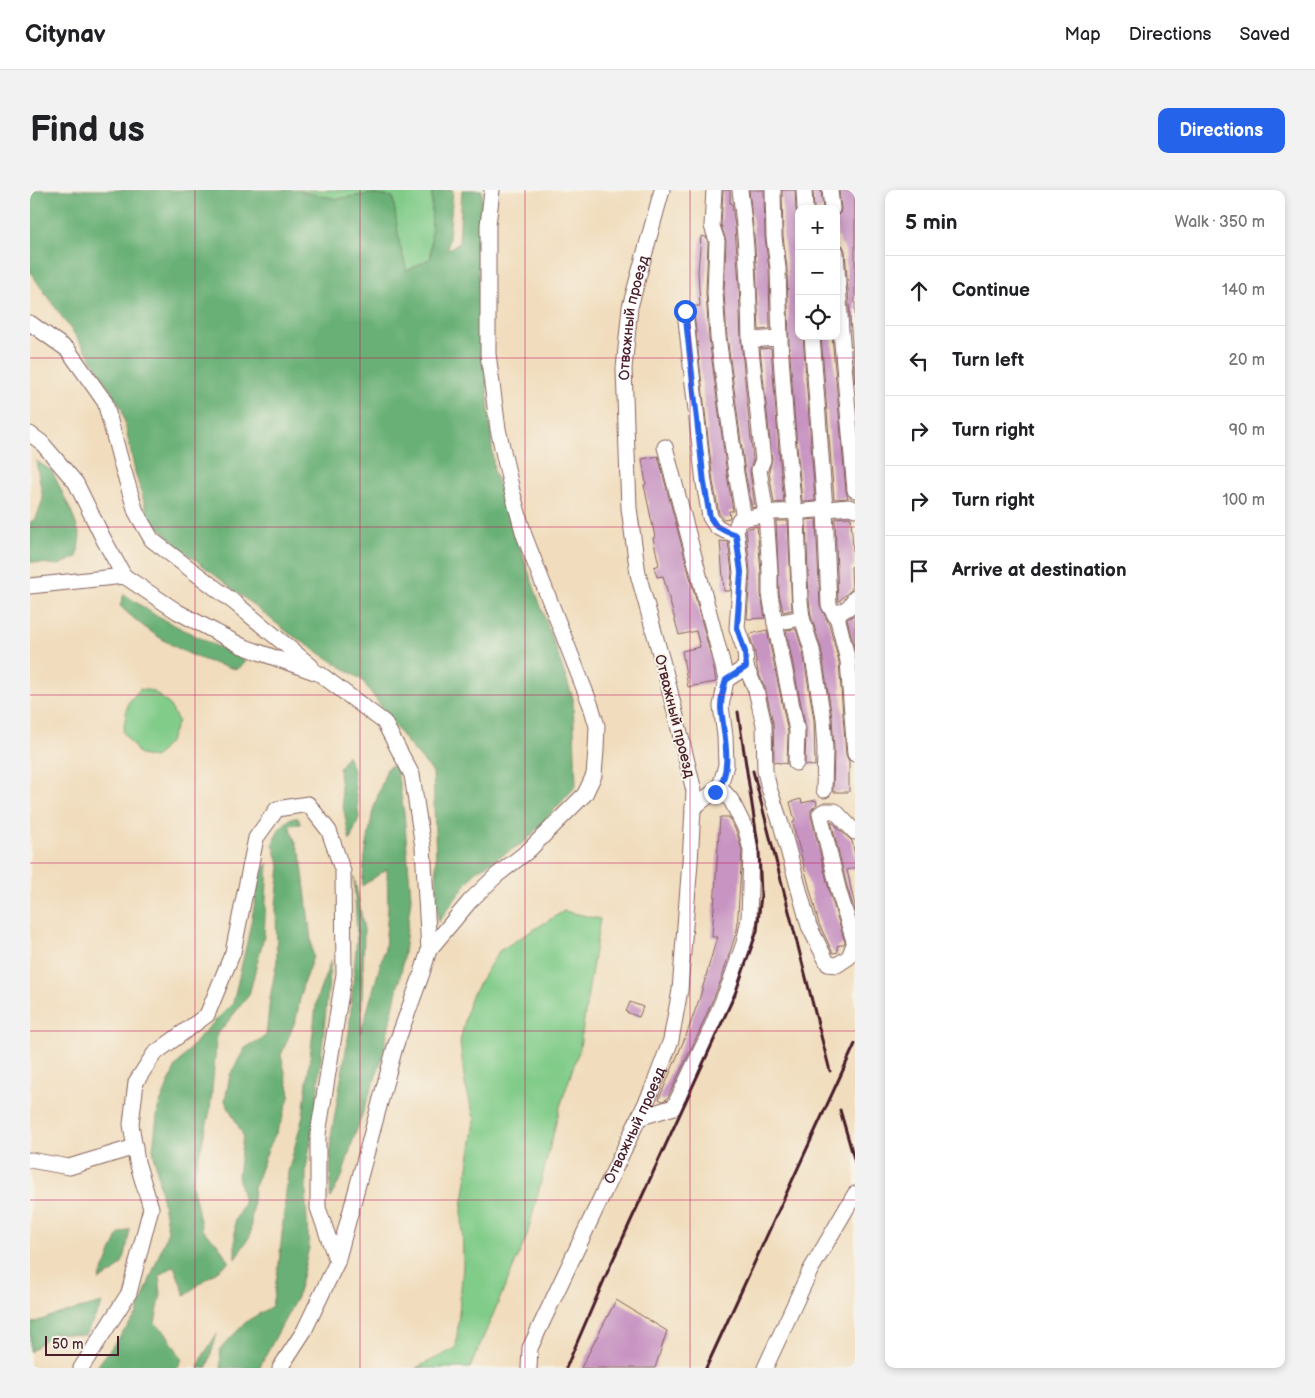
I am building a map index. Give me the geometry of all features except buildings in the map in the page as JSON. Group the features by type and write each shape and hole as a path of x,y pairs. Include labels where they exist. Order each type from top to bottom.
{"street":[{"path":"429,950 470,901 497,875 528,851 585,794 594,775 597,726 592,706 524,535 498,429 488,354 488,225 492,190"},
{"name":"Отважный проезд","path":"529,1368 530,1348 652,1090 671,1040 680,990 694,791 666,675 638,574 629,508 624,369 630,307 662,190"},
{"path":"714,190 712,226 717,242 715,293 718,337 744,519"},
{"path":"740,190 744,219 750,340 763,460 759,470 766,514 770,594 798,731 796,763"},
{"path":"772,190 785,413 794,512 797,519 800,601 802,618 812,650 823,718 825,749 824,790"},
{"path":"804,190 805,205"},
{"path":"830,190 832,205"},
{"path":"839,295 855,490"},
{"path":"685,311 704,483 710,517 716,526 736,535"},
{"path":"30,323 68,350 105,402 136,512 152,540 235,604 320,674 384,722 412,775 423,847 429,950 395,1047 337,1262 304,1331 280,1368"},
{"path":"750,340 780,338"},
{"path":"812,340 825,509 829,604 836,615 848,661 855,754"},
{"path":"30,434 41,442 76,483 124,576 178,612 242,646 320,674"},
{"path":"665,447 726,680 721,706 726,766 720,787 693,808"},
{"path":"855,509 848,507 776,512 739,520 736,528 741,572 737,628 745,652 746,667 756,690 764,725 765,771 809,926 828,964 837,965 849,957 855,943 841,902 820,814 824,811 835,811 855,832"},
{"path":"30,586 124,576"},
{"path":"836,615 850,607 855,598"},
{"path":"775,623 802,618"},
{"path":"726,680 746,667"},
{"path":"638,1118 674,1107 708,1036 744,943 749,919 751,850 746,830 731,800 720,787"},
{"path":"81,1368 129,1293 150,1208 137,1162 131,1124 136,1082 154,1054 207,1015 233,952 256,838 277,809 308,804 328,831 343,872 344,974 318,1134 318,1208 337,1262"},
{"path":"30,1160 70,1167 135,1147"},
{"path":"765,1368 810,1271 852,1205"}],"green space":[{"path":"30,190 301,190 302,192 337,199 369,194 393,197 400,246 407,271 431,258 432,190 453,190 448,249 459,243 462,190 482,190 478,272 494,473 573,698 576,786 526,841 476,871 438,922 433,772 405,740 362,680 290,634 183,550 149,518 135,472 122,409 87,352 30,272"},
{"path":"301,190 432,190 431,258 407,271 400,246 369,194 337,199 302,192"},
{"path":"36,461 52,471 72,513 80,536 77,557 59,565 30,562 30,522 36,519 43,499"},
{"path":"124,594 158,617 246,661 237,669 205,660 174,646 146,628 120,606"},
{"path":"140,689 153,691 169,704 178,721 170,741 155,758 140,755 123,732 128,703"},
{"path":"347,755 352,767 359,817 350,841 342,801 339,769"},
{"path":"396,764 404,813 411,898 402,968 381,1062 342,1177 330,1198 331,1137 349,1033 357,935 354,877 364,929 361,1033 385,948 388,908 387,869 362,886 365,856 373,810 387,768"},
{"path":"291,818 298,818 301,824 289,825 301,856 313,957 303,984 296,1019 281,1055 290,1094 282,1120 267,1152 254,1187 250,1236 235,1259 235,1220 244,1203 238,1176 243,1135 225,1101 230,1075 245,1048 266,1036 270,998 277,961 276,905 280,866 273,844 279,829"},
{"path":"268,863 264,936 249,995 217,1035 210,1111 192,1183 202,1230 218,1244 229,1262 185,1295 174,1266 159,1276 161,1294 155,1323 166,1333 182,1359 178,1368 96,1368 137,1314 168,1231 153,1149 158,1108 176,1066 201,1035 233,1003 260,876"},
{"path":"564,911 600,919 580,1047 560,1107 527,1236 470,1368 416,1368 456,1348 463,1265 462,1207 475,1121 465,1084 460,1042 470,998 499,951"},
{"path":"331,960 315,1117 306,1169 309,1248 297,1297 259,1368 221,1368 220,1349 247,1321 272,1306 279,1264 288,1172 303,1116 317,998"},
{"path":"130,1229 125,1254 120,1266 99,1280 119,1234"},
{"path":"103,1303 85,1335 52,1333 30,1352 30,1324 55,1315"},
{"path":"217,1334 207,1368 198,1368 204,1354"}],"railway":[{"path":"566,1368 611,1264 735,994 757,931 761,895 759,851 738,712"},
{"path":"753,771 830,1071"},
{"path":"706,1368 855,1044"},
{"path":"840,1110 855,1162"}],"route":[{"path":"685,311 704,483 710,517 716,526 736,535 741,572 737,628 745,652 746,667 726,680 723,692 721,706 726,766 720,787 715,792"}]}
